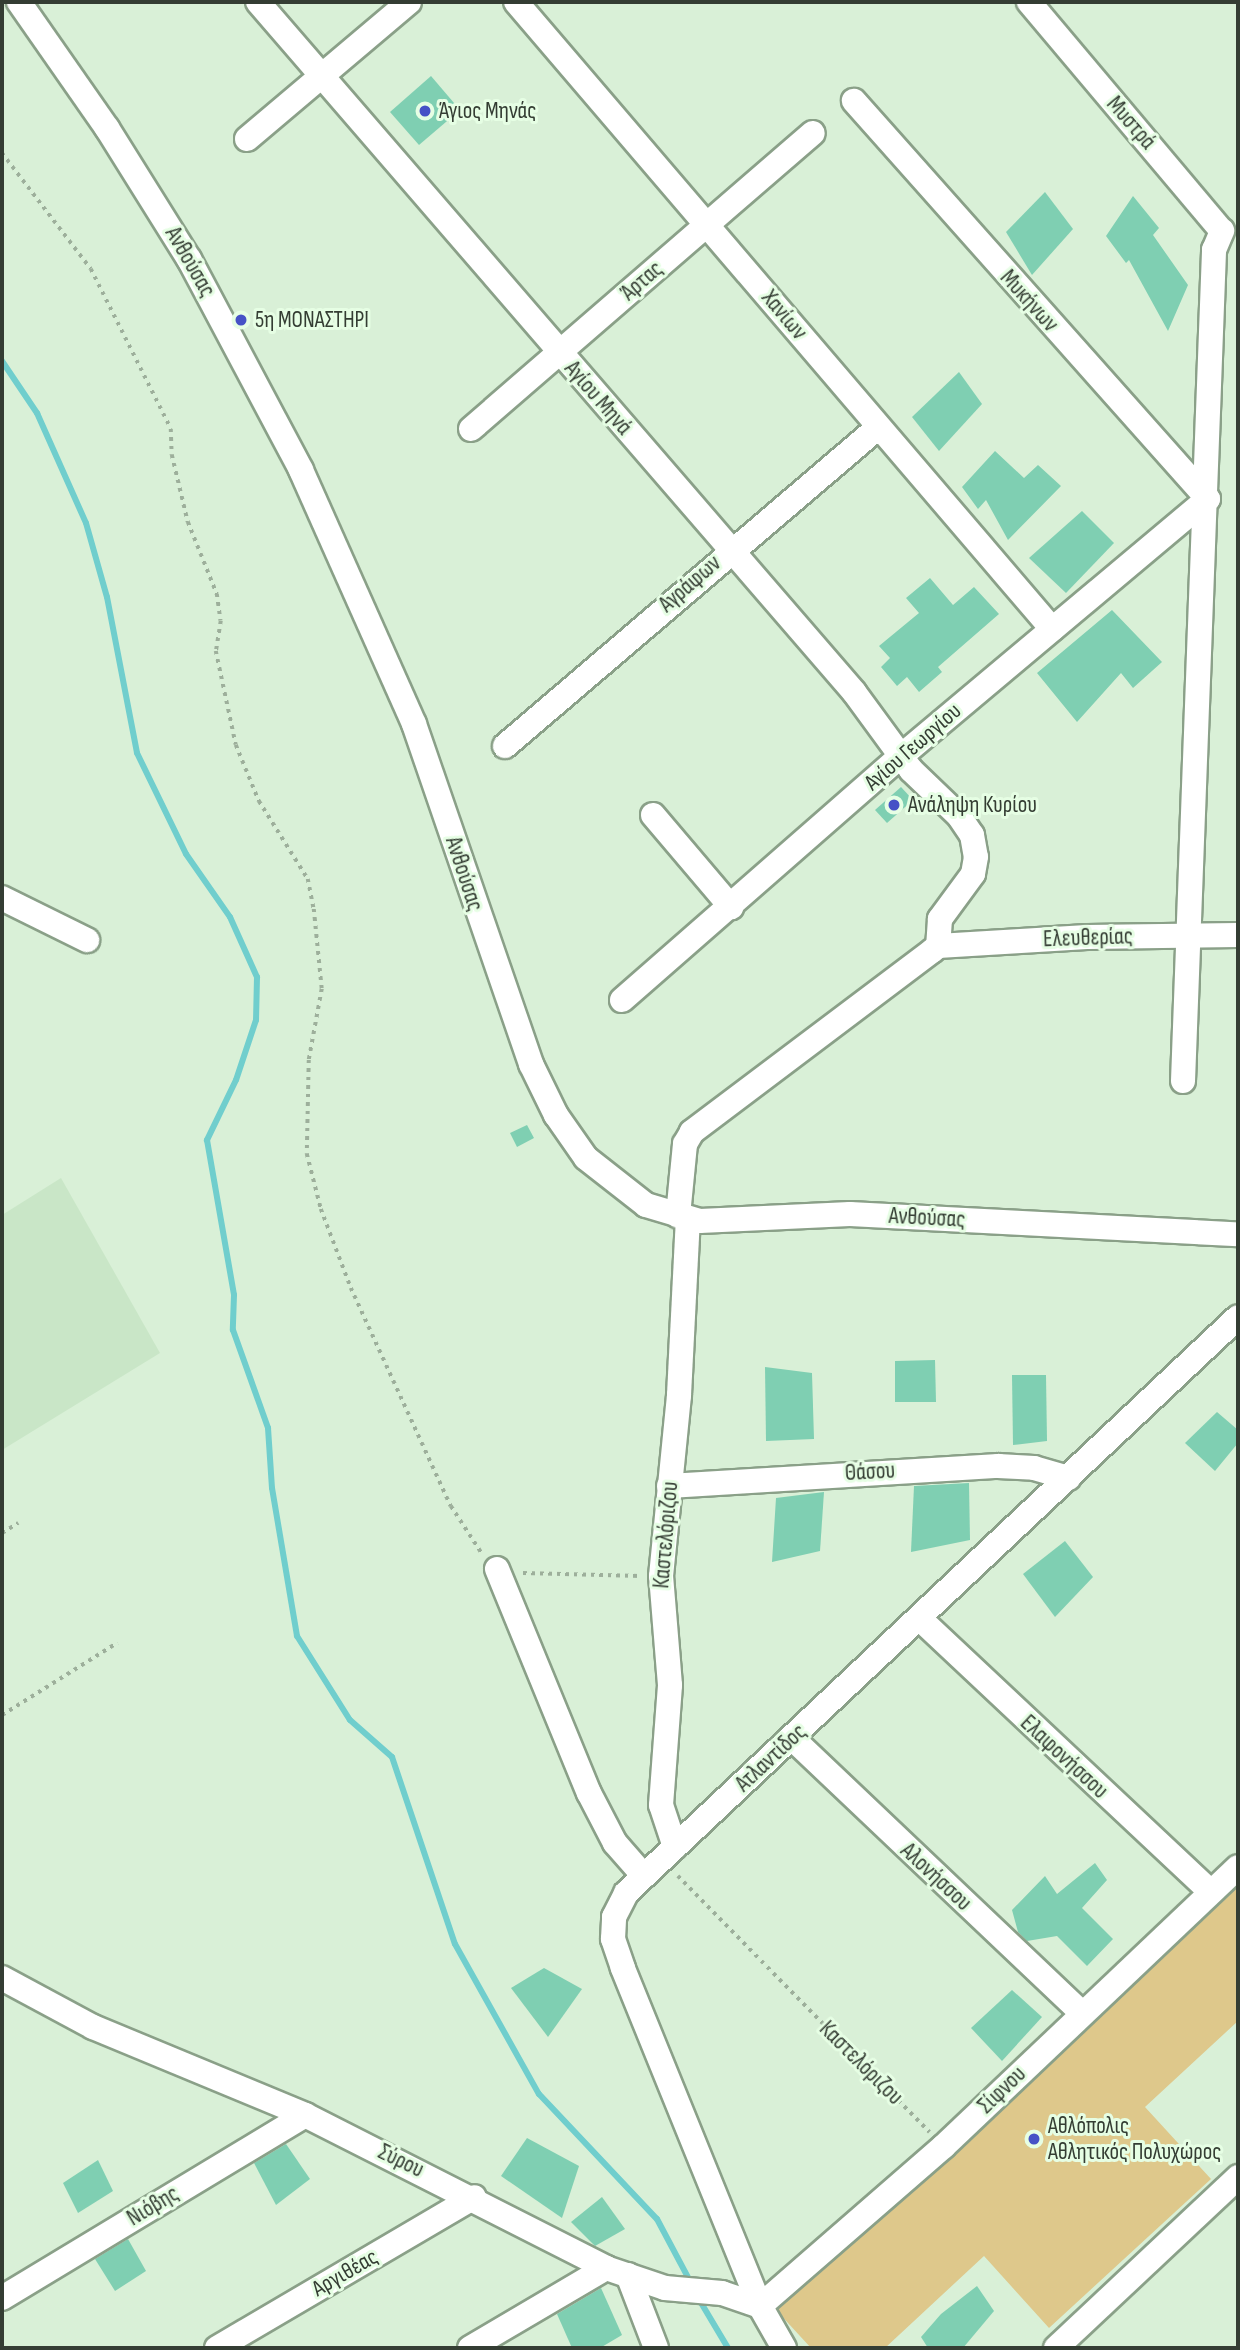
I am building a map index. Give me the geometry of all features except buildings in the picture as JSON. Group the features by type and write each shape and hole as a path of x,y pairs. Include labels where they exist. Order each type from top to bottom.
{"street":[{"name":"Ανθούσας","path":"19,2 182,248 301,470 414,724 541,1090 570,1137 603,1175 646,1205 683,1218 859,1214 1238,1234"},
{"name":"Αγίου Μηνά","path":"258,2 862,702 900,757 969,829 976,857 969,881 940,919 937,946"},
{"path":"247,139 409,2"},
{"name":"Χανίων","path":"516,2 1052,629"},
{"name":"Μυστρά","path":"1029,2 1230,231"},
{"name":"Μυκήνων","path":"854,101 1208,499"},
{"name":"Άρτας","path":"471,429 813,133"},
{"path":"1183,1080 1186,936 1208,499 1214,250 1230,231"},
{"name":"Αγράφων","path":"505,746 730,549 878,427"},
{"name":"Αγίου Γεωργίου","path":"622,1000 900,757 1208,499"},
{"path":"653,815 731,907"},
{"path":"2,898 87,940"},
{"name":"Ελευθερίας","path":"937,946 1238,935"},
{"name":"Καστελόριζου","path":"660,1861 661,1805 670,1685 661,1576 669,1486 685,1144 692,1132 937,946"},
{"name":"Ατλαντίδος","path":"760,2306 613,1939 614,1917 626,1894 660,1861 1238,1317"},
{"name":"Θάσου","path":"669,1486 998,1466 1034,1468 1069,1478"},
{"path":"497,1569 589,1793 615,1843 660,1861"},
{"name":"Ελαφονήσσου","path":"919,1618 1211,1892"},
{"name":"Αλονήσσου","path":"792,1738 1082,2013"},
{"name":"Σίφνου","path":"760,2306 944,2146 1238,1867"},
{"name":"Σύρου","path":"2,1978 93,2027 305,2115 474,2197 617,2271 665,2288 722,2294 760,2306"},
{"name":"Νιόβης","path":"2,2298 305,2115"},
{"path":"1056,2348 1238,2176"},
{"name":"Αργιθέας","path":"217,2348 474,2197"},
{"path":"470,2348 617,2271 656,2348"},
{"path":"760,2306 784,2348"}],"path":[{"path":"2,153 91,269 171,429 172,455 188,522 217,594 220,621 216,651 236,745 258,801 308,879 314,909 322,989 309,1060 307,1154 321,1209 351,1288 452,1506 480,1552 497,1569 661,1576"},
{"path":"2,1533 18,1523"},
{"path":"2,1714 117,1643"},
{"name":"Καστελόριζου","path":"660,1861 944,2146"}],"shaded area":[{"path":"61,1178 160,1353 2,1450 2,1215"},
{"name":"Αθλόπολις Αθλητικός Πολυχώρος","path":"1238,1877 1238,2021 1145,2107 1211,2179 1049,2328 984,2256 885,2348 811,2348 777,2311 782,2304"}],"waterway":[{"path":"2,361 37,413 86,523 107,597 137,753 186,854 230,917 257,977 256,1020 236,1080 207,1140 234,1295 233,1330 268,1428 272,1488 297,1636 350,1720 392,1757 455,1944 539,2094 657,2219 691,2283"},
{"path":"697,2296 728,2348"}],"place":[{"name":"Άγιος Μηνάς","path":"425,111"},
{"name":"5η ΜΟΝΑΣΤΗΡΙ","path":"241,320"},
{"name":"Ανάληψη Κυρίου","path":"894,805"},
{"name":"Αθλόπολις Αθλητικός Πολυχώρος","path":"1034,2139"}]}
